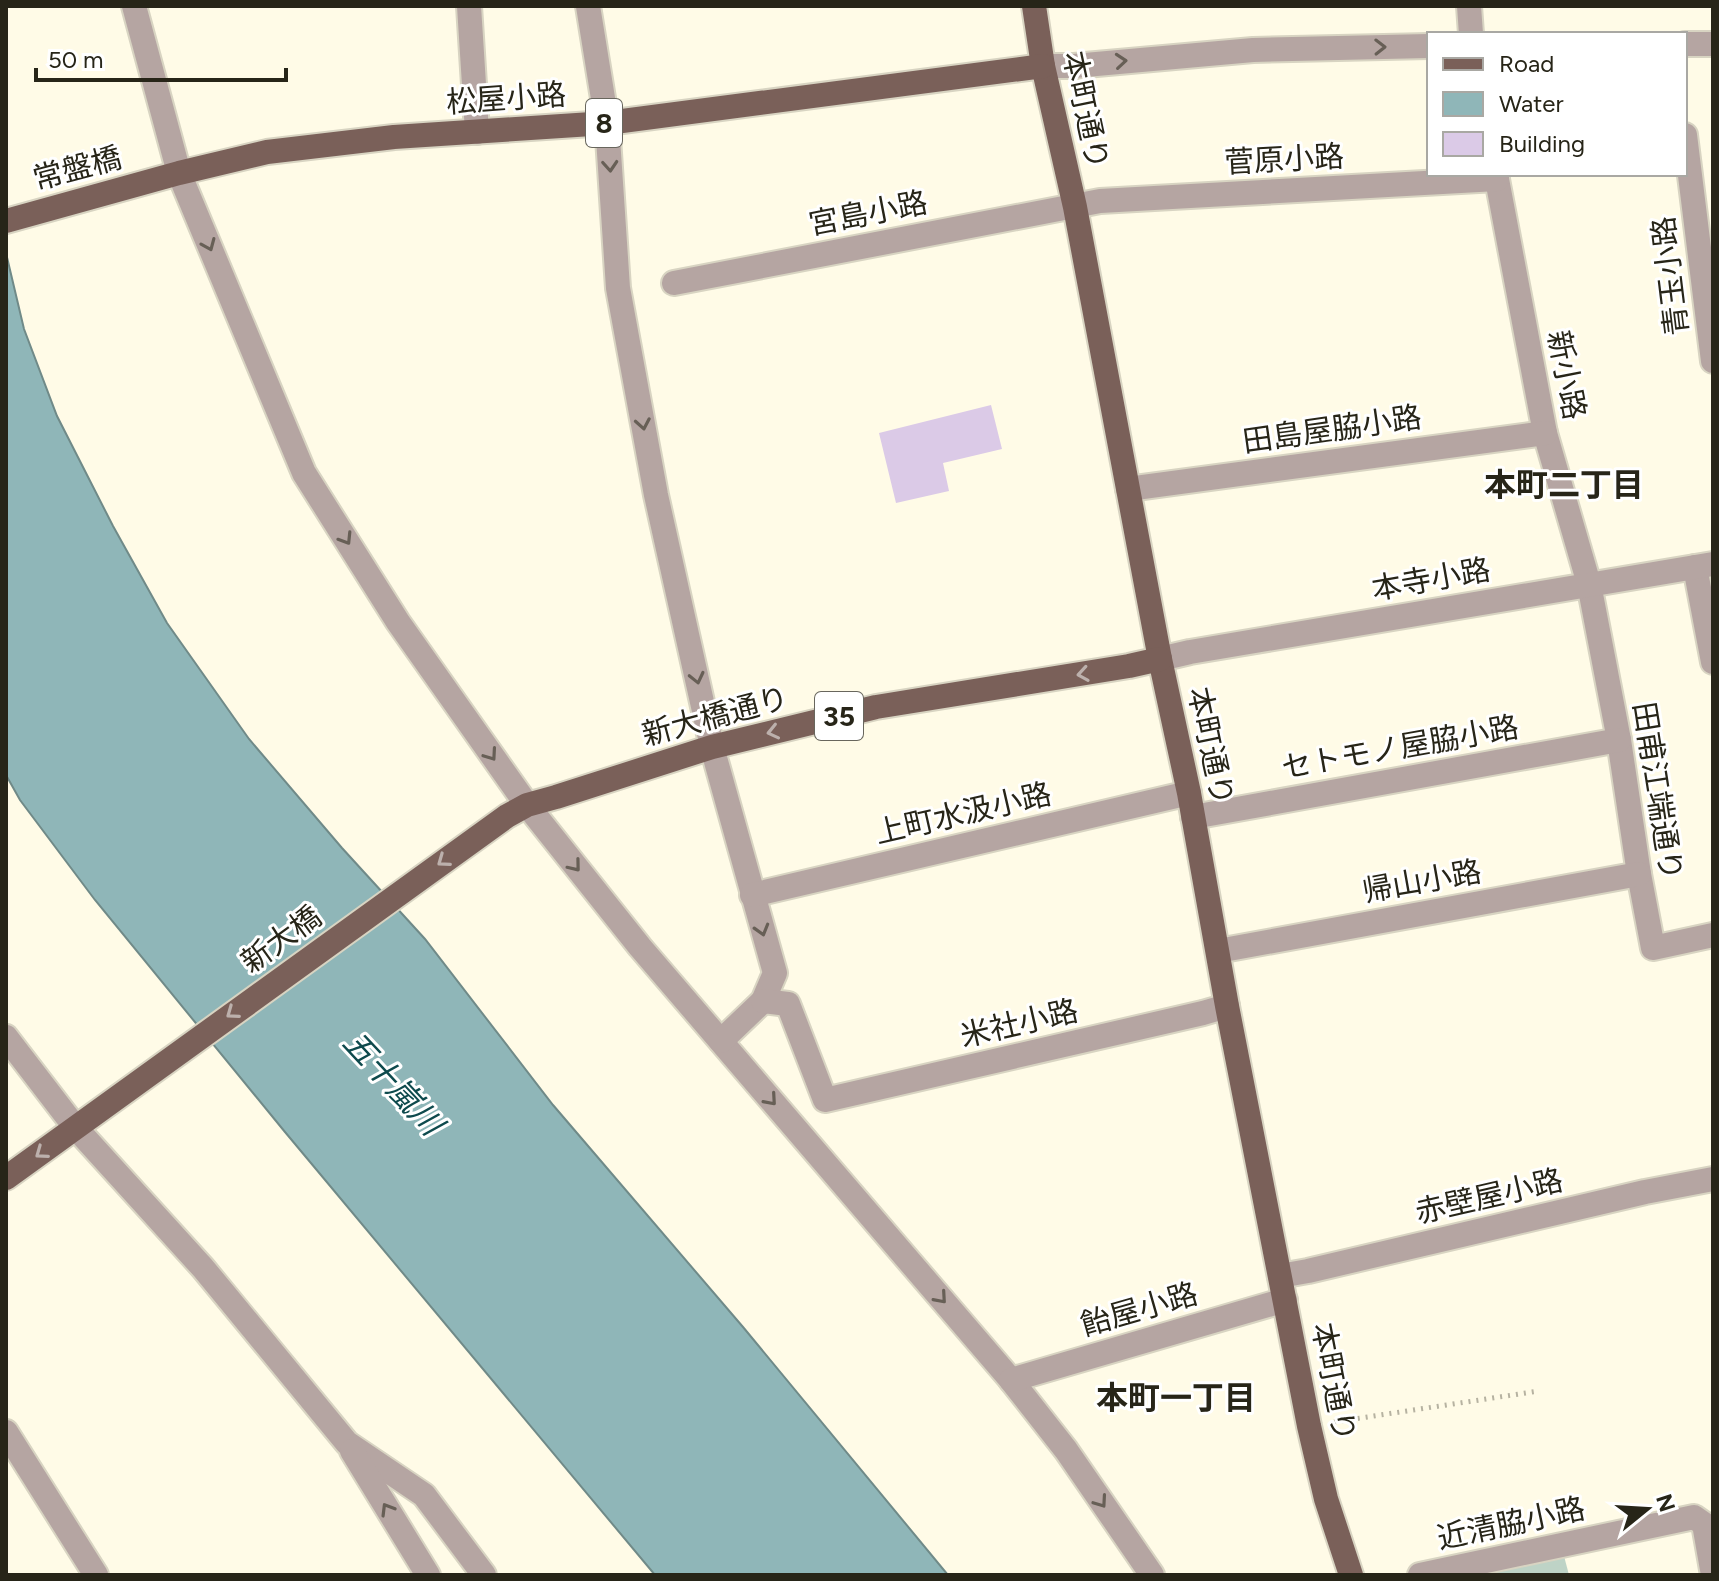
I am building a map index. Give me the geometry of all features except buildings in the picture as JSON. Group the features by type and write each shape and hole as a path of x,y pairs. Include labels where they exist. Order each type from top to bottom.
{"main road":[{"name":"本町通り","path":"1034,6 1043,66 1075,207 1309,1426 1326,1499 1351,1575"},
{"name":"松屋小路","path":"172,175 267,152 394,137 607,123 1043,66"},
{"name":"常盤橋","path":"6,221 172,175"},
{"name":"新大橋通り","path":"517,810 712,747 876,707 1160,659"},
{"name":"新大橋","path":"75,1127 517,810"},
{"name":"35","path":"6,1178 75,1127"}],"street":[{"path":"134,6 172,175 304,473 517,810 640,947 1011,1380 1066,1450 1152,1575"},
{"path":"469,6 477,132"},
{"path":"588,6 607,123 618,288 656,495 712,747 775,973 763,1001 721,1041"},
{"path":"1469,6 1471,32"},
{"path":"1687,44 1713,44"},
{"path":"1043,66 1253,50 1427,46"},
{"name":"青玉小路","path":"1687,151 1713,361"},
{"name":"菅原小路","path":"1075,207 1100,201 1496,176"},
{"name":"新小路","path":"1496,176 1545,433 1589,584"},
{"name":"宮島小路","path":"674,283 1075,207"},
{"name":"田島屋脇小路","path":"1128,489 1545,433"},
{"path":"1704,566 1713,662"},
{"name":"本寺小路","path":"1160,659 1704,566"},
{"name":"田甫江端通り","path":"1589,584 1619,740 1653,948 1713,935"},
{"name":"セトモノ屋脇小路","path":"1191,805 1619,740"},
{"name":"上町水汲小路","path":"752,895 1191,805"},
{"name":"帰山小路","path":"1218,951 1639,874"},
{"name":"米社小路","path":"763,1001 788,1004 825,1100 1227,1006"},
{"path":"6,1037 75,1127 203,1268 347,1443 428,1575"},
{"name":"赤壁屋小路","path":"1280,1276 1713,1179"},
{"name":"飴屋小路","path":"1011,1380 1285,1300"},
{"path":"6,1432 96,1575"},
{"path":"347,1443 424,1495 484,1575"},
{"name":"近清脇小路","path":"1420,1575 1694,1517 1704,1524 1713,1575"}],"path":[{"path":"1309,1426 1539,1391"}],"green space":[{"path":"1564,1556 1569,1575 1474,1575"}],"water":[{"name":"五十嵐川","path":"6,253 24,329 57,416 167,623 249,739 425,939 553,1105 743,1327 948,1575 655,1575 285,1132 95,900 20,800 6,775"}],"district":[{"name":"本町二丁目","path":"1564,485"},
{"name":"本町一丁目","path":"1176,1398"}]}
